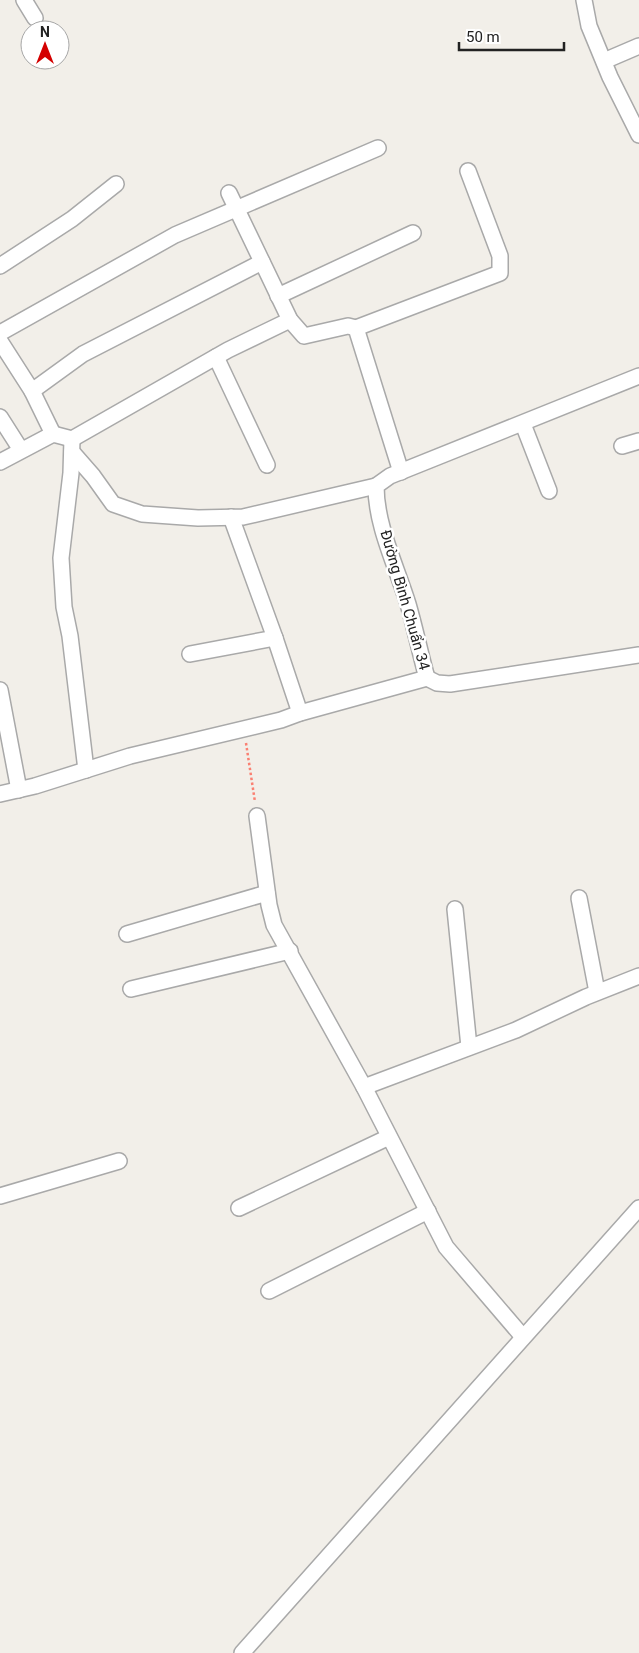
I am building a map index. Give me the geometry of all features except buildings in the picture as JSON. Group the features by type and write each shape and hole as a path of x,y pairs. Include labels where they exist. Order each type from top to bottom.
{"street":[{"path":"24,0 35,18"},
{"path":"584,0 589,26 639,134"},
{"path":"604,61 639,46"},
{"path":"0,333 175,235 378,148"},
{"path":"229,193 290,320 304,336 348,326 356,328 500,273 500,256 468,171"},
{"path":"0,266 72,219 116,184"},
{"path":"278,296 413,233"},
{"path":"32,391 83,354 262,262"},
{"path":"72,446 216,357 290,320"},
{"path":"356,328 401,472"},
{"path":"0,341 32,391 53,434 72,446 113,504 142,514 198,518 243,517 376,486 390,476 639,376"},
{"path":"216,357 267,464"},
{"path":"0,417 21,450"},
{"path":"523,424 549,491"},
{"path":"0,462 53,434"},
{"path":"622,446 639,441"},
{"path":"72,446 72,473 61,558 64,608 70,636 86,770"},
{"name":"Đường Bình Chuẩn 34","path":"0,794 130,756 281,720 427,678 408,604 389,550 378,507 376,486"},
{"path":"231,517 275,638 300,714"},
{"path":"190,654 275,638"},
{"path":"427,678 450,684 639,655"},
{"path":"0,690 19,790"},
{"path":"256,816 267,893 274,925 364,1087 446,1247 523,1337"},
{"path":"127,934 267,893"},
{"path":"579,898 597,992"},
{"path":"455,909 469,1047"},
{"path":"131,989 290,951"},
{"path":"364,1087 516,1030 597,992 639,976"},
{"path":"239,1208 389,1137"},
{"path":"0,1196 119,1161"},
{"path":"242,1653 428,1447 523,1337 639,1208"},
{"path":"269,1291 428,1211"}],"path":[{"path":"244,729 256,816"}]}
